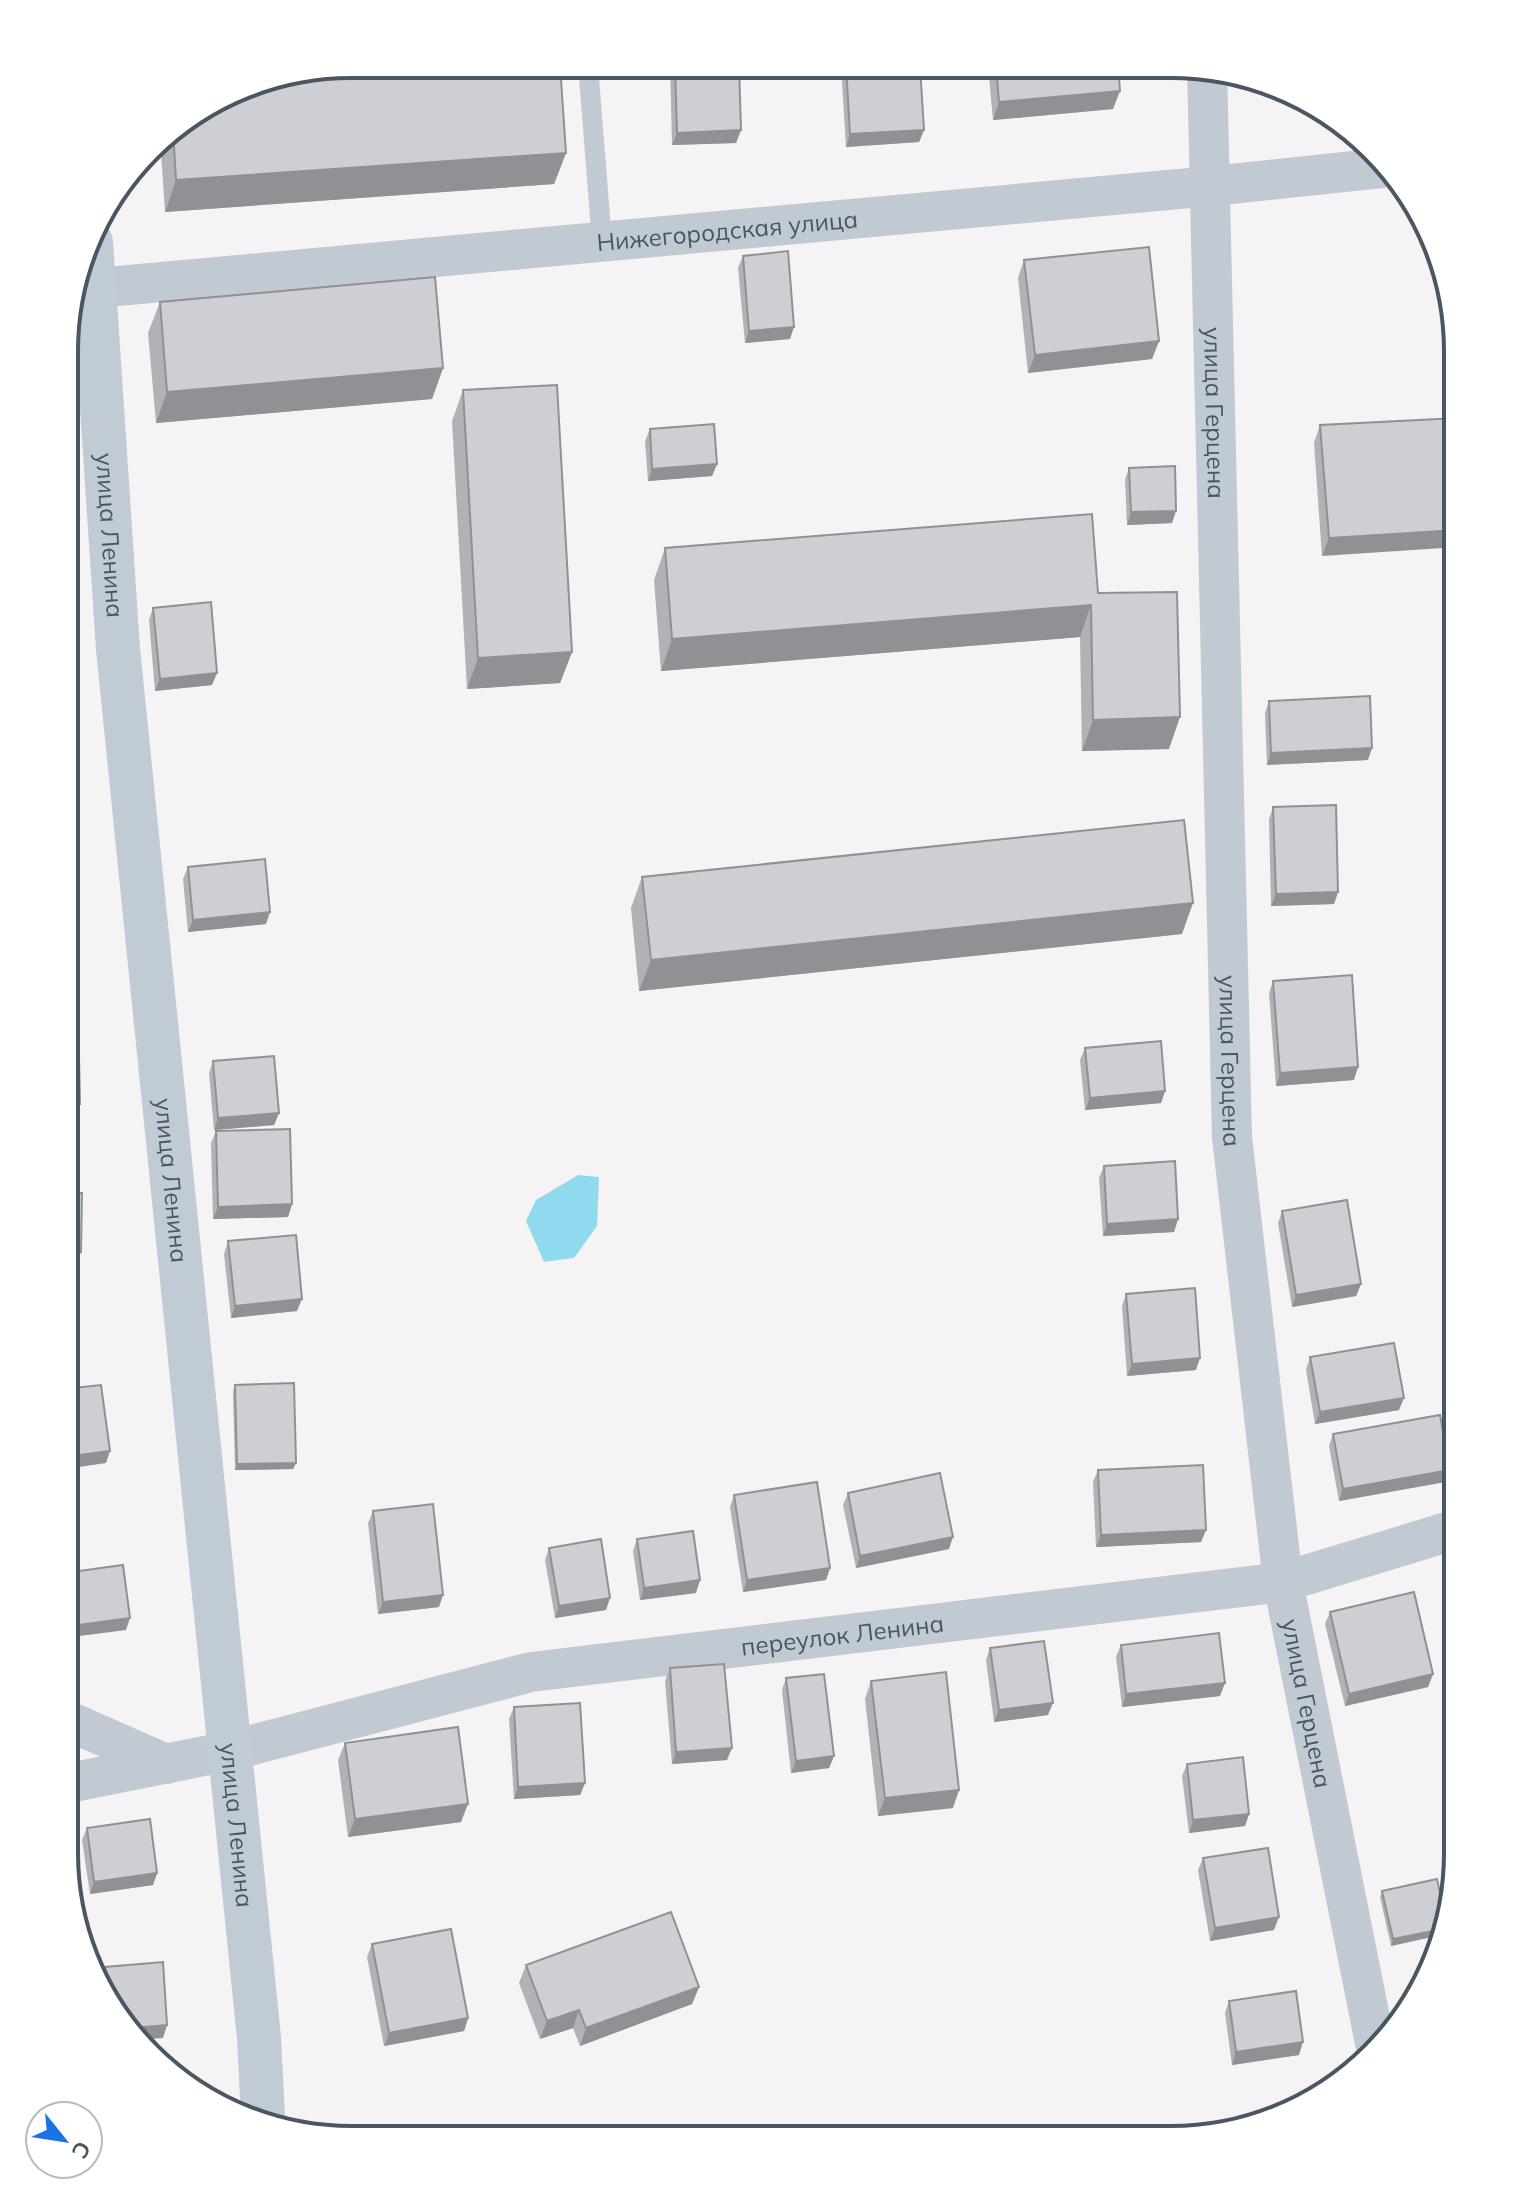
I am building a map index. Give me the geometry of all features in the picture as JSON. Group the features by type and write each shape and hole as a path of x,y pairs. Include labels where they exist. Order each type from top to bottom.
{"street":[{"name":"улица Герцена","path":"1208,80 1232,1137 1283,1582 1374,2035"},
{"name":"Нижегородская улица","path":"85,289 1374,169"},
{"name":"улица Ленина","path":"84,293 119,664 259,2038 263,2111"},
{"name":"переулок Ленина","path":"78,1781 229,1751 531,1672 1283,1582 1443,1533"},
{"path":"78,1725 166,1764"}],"lane":[{"path":"589,79 602,242"}],"water":[{"path":"578,1175 599,1177 597,1226 574,1258 544,1262 526,1221 536,1200"}],"building":[{"path":"847,78 921,78 924,130 850,134"},
{"path":"997,78 1119,78 1120,91 999,102"},
{"path":"333,79 561,79 566,153 176,180 174,144 215,115 263,92 298,83"},
{"path":"675,79 739,79 741,130 677,133"},
{"path":"1149,247 1159,341 1035,355 1024,260"},
{"path":"788,251 794,327 749,331 743,256"},
{"path":"435,277 443,368 167,392 160,302"},
{"path":"557,385 572,652 478,658 463,390"},
{"path":"1444,419 1444,531 1329,538 1320,425"},
{"path":"714,424 717,464 652,469 650,429"},
{"path":"1175,466 1176,511 1131,512 1129,468"},
{"path":"1092,514 1098,593 1177,592 1180,717 1093,720 1091,605 672,639 665,548"},
{"path":"211,602 217,673 160,679 153,608"},
{"path":"1370,696 1372,748 1271,753 1269,701"},
{"path":"1336,805 1338,892 1276,894 1273,807"},
{"path":"1184,820 1193,903 651,960 642,877"},
{"path":"265,859 270,912 193,920 188,867"},
{"path":"1352,975 1358,1067 1280,1073 1273,981"},
{"path":"78,1011 80,1104 78,1104"},
{"path":"1161,1041 1165,1091 1090,1098 1085,1048"},
{"path":"274,1056 279,1113 218,1118 213,1061"},
{"path":"290,1129 292,1204 218,1207 216,1131"},
{"path":"1175,1161 1178,1219 1107,1224 1104,1166"},
{"path":"78,1193 82,1193 81,1252 78,1252"},
{"path":"1347,1200 1361,1284 1296,1295 1282,1211"},
{"path":"296,1235 302,1299 235,1306 228,1241"},
{"path":"1195,1288 1200,1358 1132,1364 1126,1294"},
{"path":"1394,1343 1404,1398 1320,1412 1310,1357"},
{"path":"294,1383 296,1463 237,1464 235,1385"},
{"path":"101,1385 110,1451 78,1455 78,1388"},
{"path":"1440,1415 1443,1471 1343,1489 1333,1434"},
{"path":"1203,1465 1206,1530 1101,1535 1098,1470"},
{"path":"940,1473 953,1537 860,1556 848,1493"},
{"path":"817,1482 830,1568 747,1580 734,1495"},
{"path":"433,1504 443,1595 383,1602 373,1511"},
{"path":"693,1531 700,1580 644,1588 637,1539"},
{"path":"601,1539 610,1598 559,1606 549,1548"},
{"path":"123,1565 130,1618 78,1625 78,1571"},
{"path":"1414,1592 1433,1674 1349,1694 1330,1612"},
{"path":"1219,1633 1225,1683 1126,1694 1121,1645"},
{"path":"1044,1641 1053,1703 999,1710 990,1648"},
{"path":"724,1664 732,1748 676,1752 670,1668"},
{"path":"946,1672 959,1790 885,1798 871,1681"},
{"path":"824,1674 834,1756 796,1761 786,1678"},
{"path":"580,1703 585,1783 518,1787 514,1707"},
{"path":"458,1727 468,1804 355,1819 345,1743"},
{"path":"1243,1757 1249,1814 1193,1820 1187,1764"},
{"path":"150,1819 157,1873 94,1882 87,1828"},
{"path":"1268,1848 1279,1917 1215,1928 1203,1858"},
{"path":"1437,1879 1440,1894 1433,1931 1393,1939 1382,1891"},
{"path":"671,1912 699,1987 586,2028 579,2010 547,2021 526,1965"},
{"path":"451,1929 468,2018 389,2033 372,1944"},
{"path":"163,1962 167,2025 141,2027 124,2005 105,1967"},
{"path":"1296,1991 1303,2042 1236,2052 1229,2001"}]}
